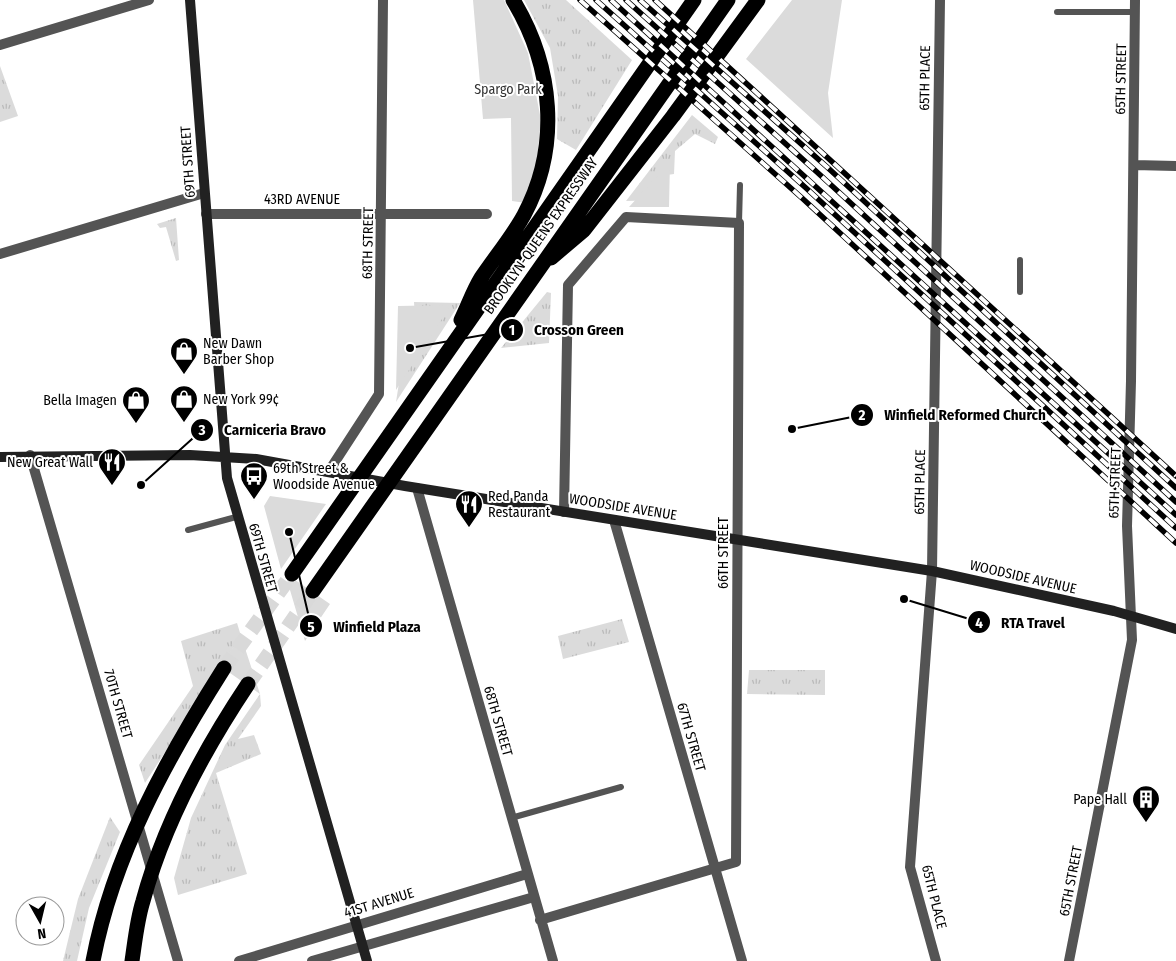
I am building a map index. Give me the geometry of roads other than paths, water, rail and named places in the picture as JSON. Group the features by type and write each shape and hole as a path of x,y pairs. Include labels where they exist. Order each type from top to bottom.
{"highway":[{"path":"445,355 480,280 523,217 538,184 545,159 550,126 543,75 530,33 513,0"},
{"name":"BROOKLYN-QUEENS EXPRESSWAY","path":"292,574 694,0"},
{"name":"BROOKLYN-QUEENS EXPRESSWAY","path":"313,591 533,274 728,0"},
{"path":"533,274 584,230 673,116 758,0"},
{"path":"93,961 112,890 150,798 186,729 224,668"},
{"path":"132,961 142,903 156,859 212,742 248,684"}],"street":[{"path":"0,45 149,0"},
{"name":"69TH STREET","path":"190,0 223,456 236,516 367,961"},
{"name":"68TH STREET","path":"329,471 379,394 383,0"},
{"name":"65TH PLACE","path":"936,961 910,867 932,571 940,0"},
{"name":"65TH STREET","path":"1069,961 1132,640 1128,526 1135,0"},
{"path":"1134,165 1176,166"},
{"path":"0,254 204,193"},
{"name":"43RD AVENUE","path":"206,214 487,214"},
{"path":"564,512 568,285 626,217 739,223"},
{"name":"66TH STREET","path":"715,869 736,862 736,540 739,223"},
{"name":"WOODSIDE AVENUE","path":"0,457 30,455 223,456 256,459 417,488 932,571 1132,616 1176,630"},
{"name":"70TH STREET","path":"30,455 178,961"},
{"name":"68TH STREET","path":"417,488 553,961"},
{"name":"67TH STREET","path":"614,520 742,961"},
{"path":"540,920 715,869"},
{"name":"41ST AVENUE","path":"239,961 356,924 527,874"},
{"path":"312,961 534,897"}],"lane":[{"path":"1057,12 1136,12"},
{"path":"739,223 740,185"},
{"path":"1020,260 1020,292"},
{"path":"188,530 236,516"},
{"path":"511,818 621,788"}],"tunnel":[{"path":"224,668 292,574"},
{"path":"248,684 313,591"}],"railway":[{"path":"580,0 802,198 1176,543"},
{"path":"596,0 806,188 1176,528"},
{"path":"611,0 1176,515"},
{"path":"626,0 818,173 1176,502"},
{"path":"640,0 827,167 1176,488"},
{"path":"655,0 1176,476"}],"place":[{"name":"Crosson Green","path":"410,348"},
{"name":"New Dawn Barber Shop","path":"184,375"},
{"name":"New York 99¢","path":"184,423"},
{"name":"Bella Imagen","path":"136,424"},
{"name":"Winfield Reformed Church","path":"792,429"},
{"name":"Carniceria Bravo","path":"141,485"},
{"name":"New Great Wall","path":"112,486"},
{"name":"69th Street & Woodside Avenue","path":"254,500"},
{"name":"Red Panda Restaurant","path":"469,528"},
{"name":"Winfield Plaza","path":"289,532"},
{"name":"RTA Travel","path":"904,599"},
{"name":"Pape Hall","path":"1146,823"}],"park label":[{"name":"Spargo Park","path":"508,89"}]}
